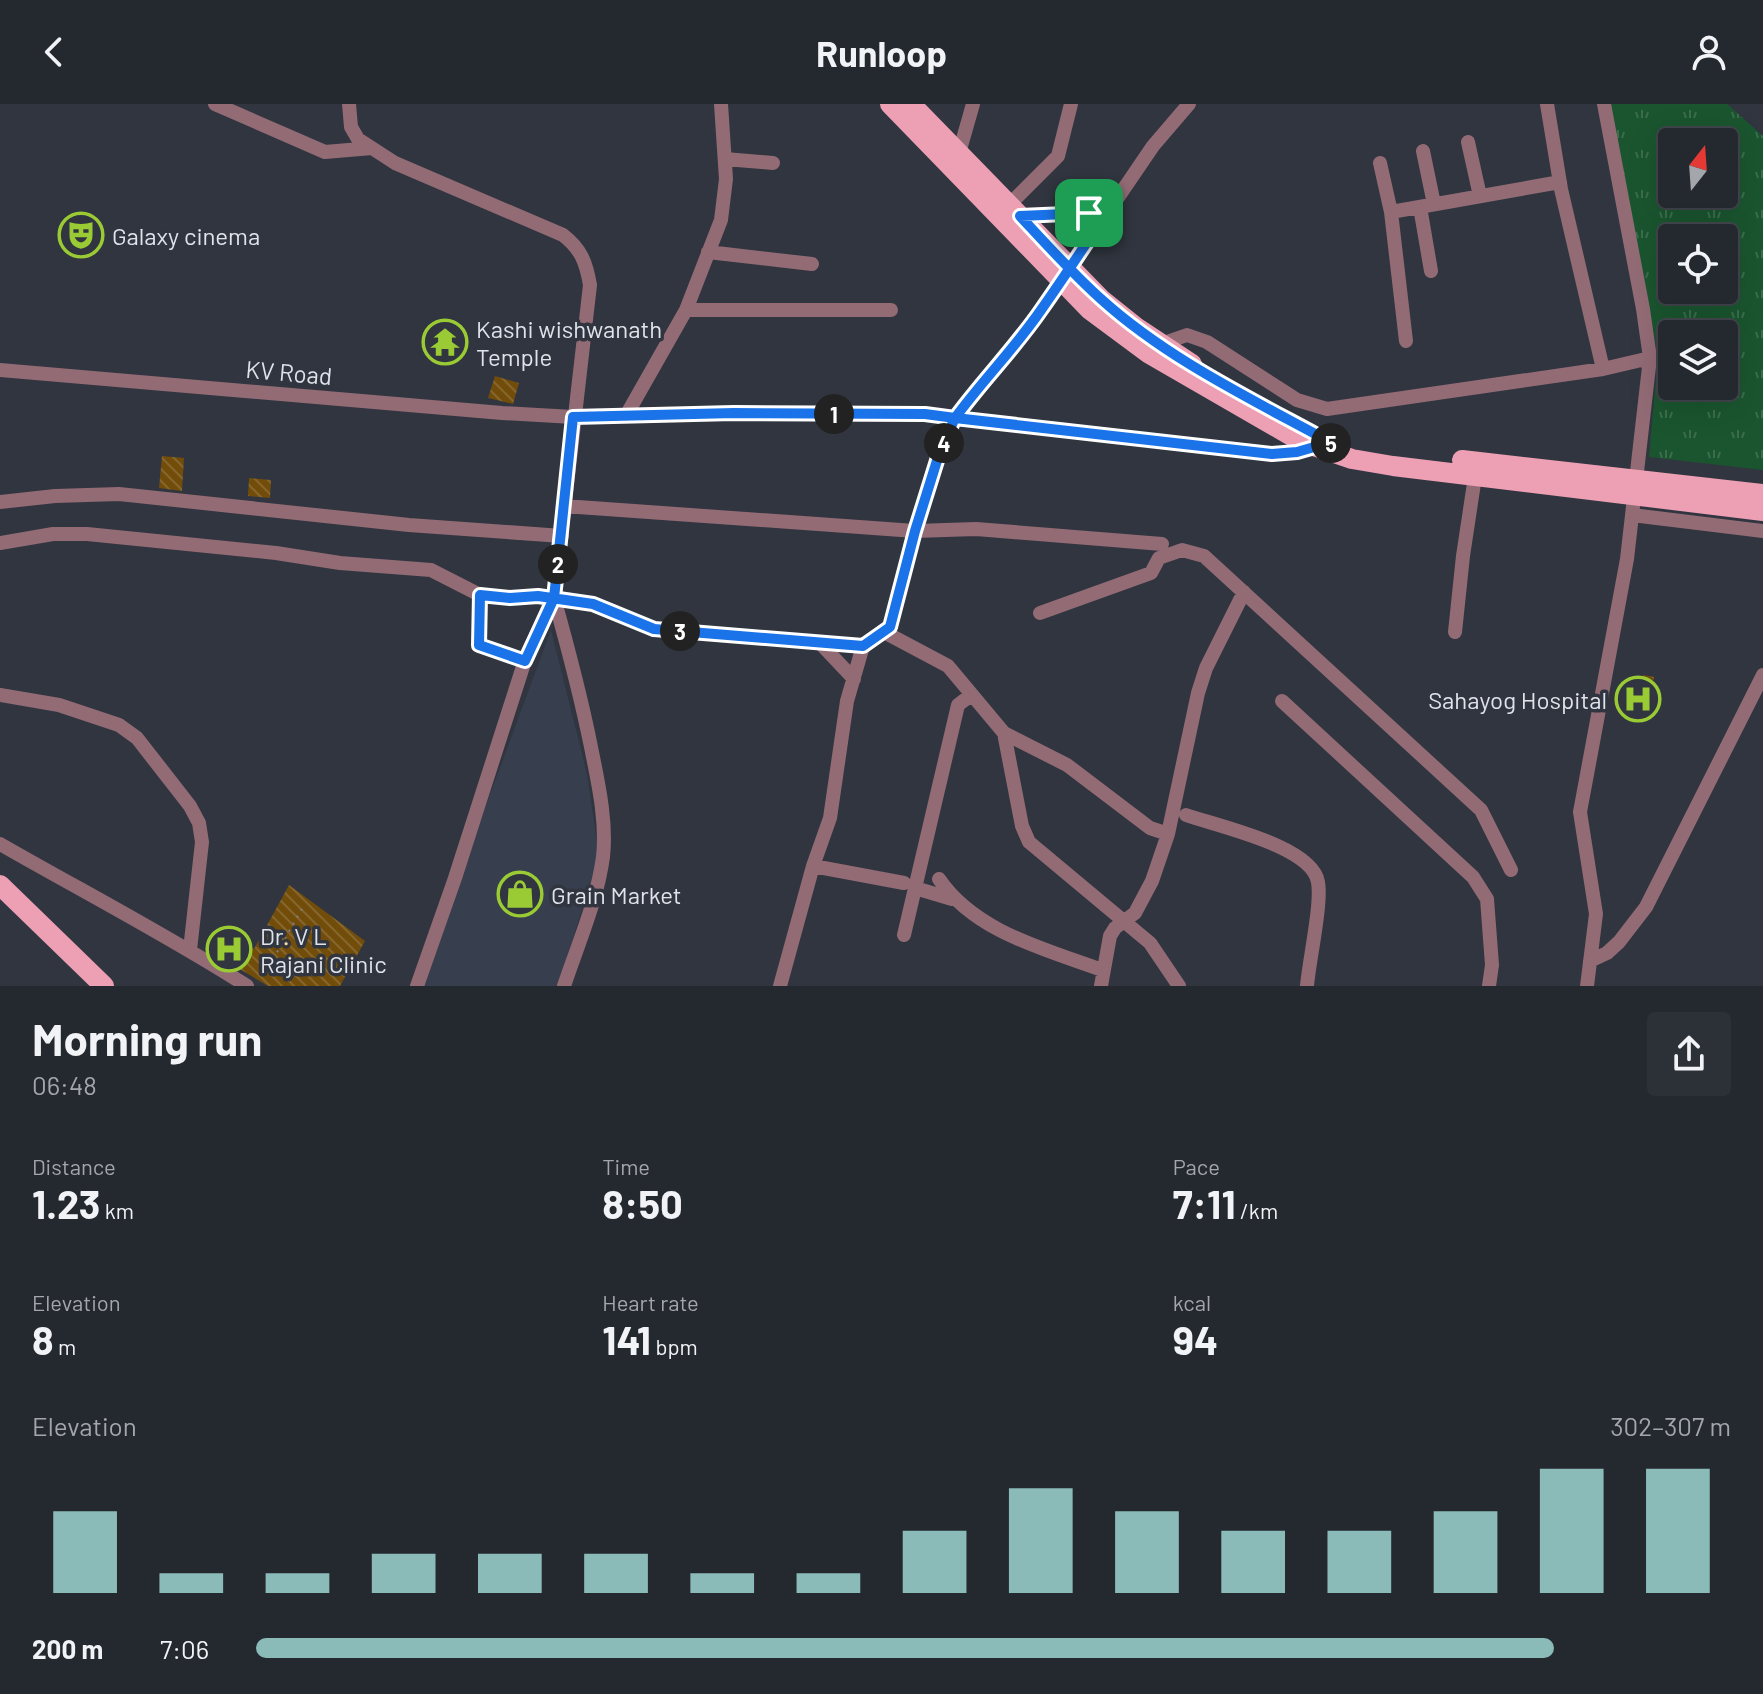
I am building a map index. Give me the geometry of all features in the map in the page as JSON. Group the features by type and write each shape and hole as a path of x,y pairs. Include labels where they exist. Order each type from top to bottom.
{"main road":[{"path":"890,104 1065,274 1161,344 1317,435 1326,445"},
{"path":"911,104 1014,211 1090,310 1148,353 1272,426 1379,464 1476,469 1607,484 1763,494"},
{"path":"1607,484 1763,511"},
{"path":"0,885 104,986"}],"street":[{"path":"215,104 325,152 372,148"},
{"path":"349,104 351,127 358,139 395,163 546,226 578,247 586,263 590,285 554,598 525,661 417,986"},
{"path":"627,414 686,310 723,210 726,179 721,104"},
{"path":"959,153 973,104"},
{"path":"1014,211 1058,156 1071,104"},
{"path":"0,543 53,534 87,534 276,553 340,563 431,570 480,595 554,598 593,604 654,629 863,646 890,627 915,531 940,451 955,418 1042,309 1153,146 1189,104"},
{"path":"1547,104 1560,182 1603,369"},
{"path":"1587,986 1596,914 1580,812 1627,559 1650,358 1604,104"},
{"path":"1468,142 1480,196"},
{"path":"1423,151 1431,271"},
{"path":"725,159 773,163"},
{"path":"1380,163 1391,212 1406,341"},
{"path":"1391,212 1560,182"},
{"path":"1014,211 1089,213 1111,206"},
{"path":"708,252 812,264"},
{"path":"686,310 891,310"},
{"path":"1161,344 1187,335 1207,342 1297,400 1327,409 1603,369 1650,358"},
{"name":"KV Road","path":"0,370 573,417 627,414 899,414 1272,454 1326,445"},
{"path":"1455,632 1476,469"},
{"path":"0,502 119,494 409,525 562,536"},
{"path":"564,506 915,531 976,529 1162,544"},
{"path":"1632,515 1763,531"},
{"path":"1040,613 1151,573 1159,558 1182,550 1210,559 1481,810 1511,870"},
{"path":"1101,986 1110,936 1141,904 1152,881 1168,834 1198,693 1206,668 1244,592"},
{"path":"480,595 479,645 525,661"},
{"path":"554,598 575,669 602,813 603,853 598,888 564,986"},
{"path":"884,632 948,666 1004,733 1067,765 1150,828 1168,834"},
{"path":"820,643 854,679"},
{"path":"780,986 813,866 830,818 847,701 863,646"},
{"path":"1590,961 1607,953 1619,942 1646,907 1763,675"},
{"path":"0,695 59,705 119,725 137,738 190,806 199,823 202,842 190,950"},
{"path":"904,935 910,886 958,705 971,695"},
{"path":"1282,701 1473,877 1487,899 1492,965 1489,986"},
{"path":"1004,733 1022,826 1029,842 1127,921 1160,955 1179,986"},
{"path":"1186,815 1277,846 1297,855 1313,869 1319,886 1307,986"},
{"path":"0,844 81,892 190,950 247,986"},
{"path":"813,866 910,886 952,899 1021,940 1102,970"},
{"path":"939,879 952,899"}],"path":[{"path":"288,973 271,963 304,905"}],"shaded area":[{"name":"Grain Market","path":"551,630 587,774 599,855 558,986 419,986"}],"green space":[{"path":"1610,104 1727,104 1763,136 1763,470 1649,457 1658,355"}],"building":[{"path":"495,376 519,383 513,404 488,398"},
{"path":"162,456 184,458 182,491 159,488"},
{"path":"249,478 271,480 270,498 248,496"},
{"path":"1643,675 1654,677 1648,706 1627,701 1629,690 1640,693"},
{"path":"289,885 365,941 340,986 268,986 216,955 229,934 254,949"}],"place":[{"name":"Galaxy cinema","path":"81,235"},
{"name":"Kashi wishwanath Temple","path":"445,342"},
{"name":"Sahayog Hospital","path":"1638,699"},
{"name":"Grain Market","path":"520,894"},
{"name":"Dr. V L Rajani Clinic","path":"229,949"}],"route":[{"path":"1089,213 1020,216 1070,269 1101,299 1136,327 1202,371 1317,435 1335,441 1318,448 1272,454 955,418 940,451 915,531 890,627 863,646 654,629 593,604 554,598 538,596 510,598 480,595 479,645 525,661 554,598 573,417 734,413 925,414 955,418 1042,309 1060,280 1070,269 1111,206 1089,213"}]}
